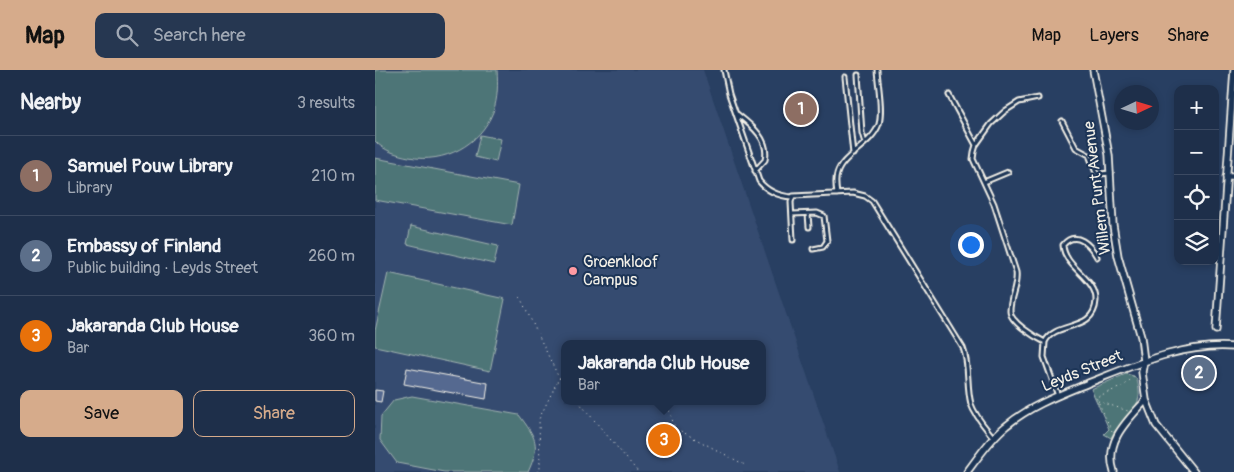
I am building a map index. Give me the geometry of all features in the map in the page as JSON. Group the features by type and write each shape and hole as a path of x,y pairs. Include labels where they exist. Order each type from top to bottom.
{"street":[{"name":"Willem Punt Avenue","path":"1093,70 1107,143 1111,173 1113,224 1118,256 1140,329 1146,400 1156,425 1194,472"},
{"path":"1216,330 1234,70"},
{"path":"1226,177 1234,178"},
{"name":"Leyds Street","path":"967,472 993,438 1019,416 1058,396 1143,364 1193,348 1234,347"},
{"path":"1115,472 1111,455 1115,438 1146,400"}],"lane":[{"path":"724,70 726,85 755,171 759,181 765,187 781,196 792,197 857,193 868,198 876,206 963,348 967,360 972,405 977,416 993,438"},
{"path":"837,194 836,179 838,172 873,134 880,119 877,70"},
{"path":"858,75 862,133 865,143"},
{"path":"845,77 853,155"},
{"path":"949,95 976,145"},
{"path":"1038,98 1019,102 1005,111 991,124 976,145 973,159 994,204 1016,272 1017,282 1011,314 1027,331 1045,342"},
{"path":"735,113 753,127 765,144 765,160 755,171"},
{"path":"1062,121 1076,148 1089,155 1096,172 1099,174 1111,173"},
{"path":"984,182 1008,172"},
{"path":"792,197 793,240"},
{"path":"792,214 821,214 825,219 827,241 823,246 813,249"},
{"path":"808,214 809,228"},
{"path":"1058,396 1044,357 1045,342 1053,332 1081,324 1093,311 1096,303 1094,290 1071,263 1064,250 1064,244 1073,240 1085,242 1091,247 1097,257"}],"path":[{"path":"520,297 561,381"},
{"path":"1115,438 1096,397 1125,386 1143,364"},
{"path":"537,472 540,469 539,419 559,378"},
{"path":"1098,401 1134,414"},
{"path":"582,405 638,472"},
{"path":"668,405 675,428 745,465"}],"shaded area":[{"name":"Groenkloof Campus","path":"375,70 703,70 840,472 375,472"}],"green space":[{"path":"375,70 497,70 496,102 493,112 487,124 470,143 448,155 422,158 395,153 382,147 375,141"},
{"path":"480,135 501,139 496,162 475,157"},
{"path":"375,158 519,185 512,225 375,200"},
{"path":"411,226 498,246 494,264 407,244"},
{"path":"388,273 505,299 490,371 375,346 375,331"},
{"path":"1126,374 1134,376 1136,379 1139,398 1133,410 1111,438 1104,434 1109,429 1091,389"},
{"path":"412,396 519,415 535,442 534,455 528,472 444,472 397,463 380,440 381,416 394,400"}],"building":[{"path":"407,368 488,383 486,399 404,384"},
{"path":"375,390 383,391 381,402 375,401"},
{"path":"660,435 668,435 668,445 660,445"}],"place":[{"name":"Samuel Pouw Library","path":"801,109"},
{"name":"Groenkloof Campus","path":"573,271"},
{"name":"Embassy of Finland","path":"1199,373"},
{"name":"Jakaranda Club House","path":"664,440"}]}
